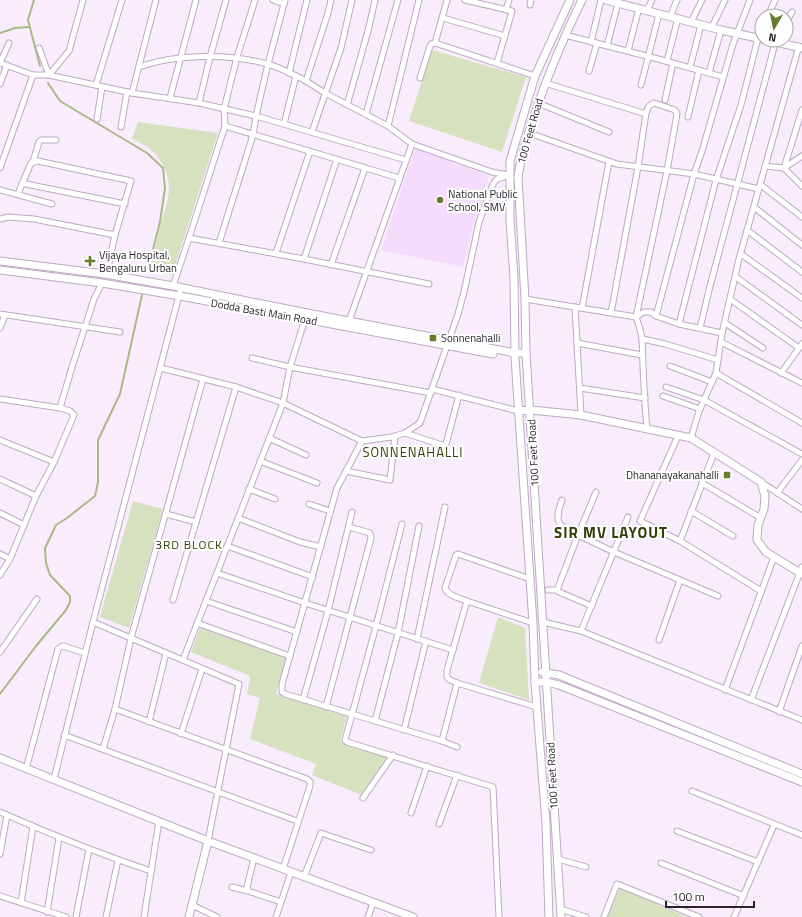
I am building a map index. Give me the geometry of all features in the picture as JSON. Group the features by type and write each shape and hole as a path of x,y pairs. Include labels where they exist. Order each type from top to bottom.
{"street":[{"path":"49,75 69,52 83,0"},
{"path":"96,85 122,0"},
{"path":"121,127 130,92 139,67 156,0"},
{"path":"170,98 196,0"},
{"path":"199,103 226,0"},
{"path":"173,286 225,126 224,109 237,57 255,0"},
{"path":"219,243 253,135 268,64 284,2 273,0"},
{"path":"289,72 307,0"},
{"path":"306,81 331,0"},
{"path":"312,132 341,48 352,0"},
{"path":"347,105 368,31 375,0"},
{"path":"366,114 398,0"},
{"path":"388,126 419,0"},
{"path":"420,78 429,49 431,44 434,43 443,18 447,0"},
{"path":"465,0 512,11 497,63"},
{"path":"506,10 509,0"},
{"name":"100 Feet Road","path":"550,917 546,823 535,682 533,623 515,355 514,278 510,220 510,160 535,76 570,0"},
{"name":"100 Feet Road","path":"561,917 527,356 518,177 529,132 545,83 582,0"},
{"path":"591,42 601,0"},
{"path":"607,0 618,3 628,2 639,8 659,14 712,28 754,37"},
{"path":"647,10 652,0"},
{"path":"667,61 677,0"},
{"path":"691,22 702,0"},
{"path":"712,28 725,0"},
{"path":"656,316 694,174 737,33 750,0"},
{"path":"607,46 618,3"},
{"path":"628,51 639,8"},
{"path":"641,85 659,14"},
{"path":"443,18 505,36"},
{"path":"690,68 701,24"},
{"path":"709,73 721,30"},
{"path":"565,36 649,56 723,77"},
{"path":"9,43 0,63 33,75 49,75 102,87 199,103 256,116 406,160"},
{"path":"434,43 535,76"},
{"path":"589,71 597,43"},
{"path":"691,438 700,409 716,373 722,333 747,230 800,47"},
{"path":"39,48 49,75"},
{"path":"679,324 716,180 741,104 757,48"},
{"path":"700,328 774,48"},
{"path":"139,67 152,62 181,58 210,57 237,57 268,64 289,72 388,126 412,144 492,172 518,177"},
{"path":"665,100 673,63"},
{"path":"0,84 7,65"},
{"path":"688,117 699,70"},
{"path":"0,168 33,75"},
{"path":"284,124 296,76"},
{"path":"545,83 646,113"},
{"path":"97,119 102,87"},
{"path":"611,313 638,167 646,113 649,106 654,102 675,110 676,112 667,171 636,317 643,339 642,355 647,429"},
{"path":"538,103 608,132"},
{"path":"784,168 802,110"},
{"path":"225,126 399,178"},
{"path":"529,132 609,162 694,174 716,180 760,187 802,217"},
{"path":"18,194 33,162 38,144 41,140 56,140"},
{"path":"349,321 412,144"},
{"path":"276,253 310,152"},
{"path":"765,166 784,168 801,158"},
{"path":"304,259 337,159"},
{"path":"0,261 106,274 110,263 115,235 131,181 38,161 33,162"},
{"path":"582,308 609,162"},
{"path":"331,265 365,168"},
{"path":"784,168 802,186"},
{"path":"161,368 236,387 283,403 362,441 405,433 420,423 432,391 464,292 479,222 493,184 497,180 510,175"},
{"path":"22,184 125,204"},
{"path":"0,190 52,204"},
{"path":"754,207 802,245"},
{"path":"0,219 8,217 34,219 115,235"},
{"path":"747,230 802,272"},
{"path":"189,238 276,253 429,284"},
{"path":"741,254 802,298"},
{"name":"Dodda Basti Main Road","path":"0,270 102,283 306,316 448,343 527,356"},
{"name":"Dodda Basti Main Road","path":"106,274 173,286 306,316 349,321 448,343"},
{"path":"736,277 802,325"},
{"path":"60,408 94,299 102,283"},
{"path":"54,779 93,622 181,288"},
{"path":"525,298 636,317 644,312 651,312 656,316 679,324 722,333"},
{"path":"730,299 800,346 781,373"},
{"path":"575,307 581,415"},
{"path":"0,328 3,314 120,332"},
{"path":"182,660 283,403 290,367 306,316"},
{"path":"725,323 763,348"},
{"path":"643,339 718,360"},
{"path":"721,342 802,383"},
{"path":"577,343 642,355"},
{"path":"252,358 290,367 459,395 518,411 531,410 581,415 691,438 802,509"},
{"path":"670,366 712,382"},
{"path":"716,373 802,422"},
{"path":"104,749 115,709 131,638 203,379"},
{"path":"173,600 236,387"},
{"path":"666,387 704,400 802,454"},
{"path":"580,388 645,398"},
{"path":"405,433 445,446 459,395"},
{"path":"663,396 700,409"},
{"path":"0,399 60,408 70,411 74,416 54,462 36,496 10,559 0,575"},
{"path":"346,471 390,480 395,436"},
{"path":"678,436 640,521 680,541 761,591"},
{"path":"269,438 306,455"},
{"path":"0,440 54,462"},
{"path":"362,441 337,488 281,690 285,694 303,700 442,741 457,747"},
{"path":"680,541 714,453"},
{"path":"777,493 802,460"},
{"path":"260,461 317,483"},
{"path":"0,479 36,496"},
{"path":"751,700 801,571 766,552 757,540 758,525 764,509 765,496 761,482"},
{"path":"702,483 761,518"},
{"path":"249,489 275,499"},
{"path":"557,590 596,492"},
{"path":"562,500 557,516 558,522 563,528 614,552 718,596"},
{"path":"309,504 330,511"},
{"path":"417,638 445,507"},
{"path":"691,511 733,536"},
{"path":"303,700 328,611 352,512"},
{"path":"0,513 24,525"},
{"path":"166,514 196,522"},
{"path":"581,631 628,517"},
{"path":"238,518 300,542 321,547"},
{"path":"402,524 345,738 346,741 493,787 499,917"},
{"path":"375,722 398,633 419,526"},
{"path":"326,707 351,618 371,535 370,533 349,527"},
{"path":"227,546 313,576"},
{"path":"0,554 10,559"},
{"path":"530,579 458,554 456,555 445,588 449,594 533,623"},
{"path":"725,690 774,557"},
{"path":"217,573 328,611 453,650"},
{"path":"660,640 680,580"},
{"path":"548,590 557,590 592,606"},
{"path":"0,652 37,599"},
{"path":"206,601 297,632"},
{"path":"467,601 447,670 447,677 457,683 537,707"},
{"path":"93,622 239,684 208,841 189,917"},
{"path":"543,622 581,631 802,720"},
{"path":"197,623 290,656"},
{"path":"404,730 426,641"},
{"path":"26,769 58,648 63,646 85,653"},
{"path":"779,712 802,646"},
{"path":"149,722 166,653"},
{"path":"181,734 202,669"},
{"path":"535,672 546,672 559,675 802,774"},
{"path":"535,682 559,684 802,782"},
{"path":"442,741 457,683"},
{"path":"115,709 307,779 310,782 310,786 282,869"},
{"path":"64,735 297,821"},
{"path":"363,798 393,755"},
{"path":"0,758 208,841 413,917"},
{"path":"412,813 427,766"},
{"path":"439,824 457,775"},
{"path":"692,791 802,835"},
{"path":"0,812 59,838 151,871"},
{"path":"0,854 7,815"},
{"path":"144,917 159,821"},
{"path":"734,917 774,825"},
{"path":"21,903 33,826"},
{"path":"677,831 758,862"},
{"path":"304,877 321,833 371,850"},
{"path":"48,912 59,838"},
{"path":"76,917 89,849"},
{"path":"248,891 247,887 254,858"},
{"path":"558,859 586,867"},
{"path":"106,917 118,860"},
{"path":"661,863 744,896"},
{"path":"276,917 292,872"},
{"path":"604,917 617,884 699,917"},
{"path":"232,886 281,902"},
{"path":"0,896 66,917"},
{"path":"368,917 373,902"},
{"path":"192,905 217,917"},
{"path":"560,909 586,917"}],"shaded area":[{"name":"National Public School, SMV","path":"415,148 489,176 474,223 463,267 381,250"}],"green space":[{"path":"432,50 526,77 502,152 409,121"},
{"path":"138,122 218,133 172,275 149,272 168,199 169,182 164,166 154,153 147,147 132,139"},
{"path":"133,501 163,509 129,628 100,617"},
{"path":"498,617 525,628 529,700 479,683"},
{"path":"200,628 286,657 276,694 347,716 340,741 389,756 362,795 312,775 316,764 250,739 260,698 247,694 250,676 191,652"},
{"path":"620,888 687,917 605,917"}],"waterway":[{"path":"34,0 28,20 40,66"},
{"path":"0,33 15,28 28,27"},
{"path":"48,83 60,101 147,153 163,168 165,188 160,222 148,269"},
{"path":"0,694 36,646 66,610 70,602 70,596 50,575 46,563 45,548 56,525 95,496 98,482 98,440 120,394 142,295"}],"place":[{"name":"National Public School, SMV","path":"440,200"},
{"name":"Vijaya Hospital, Bengaluru Urban","path":"90,261"},
{"name":"Sonnenahalli","path":"433,338"},
{"name":"Dhananayakanahalli","path":"727,475"}],"district":[{"name":"SONNENAHALLI","path":"413,452"},
{"name":"SIR MV LAYOUT","path":"611,532"},
{"name":"3RD BLOCK","path":"189,544"}]}
